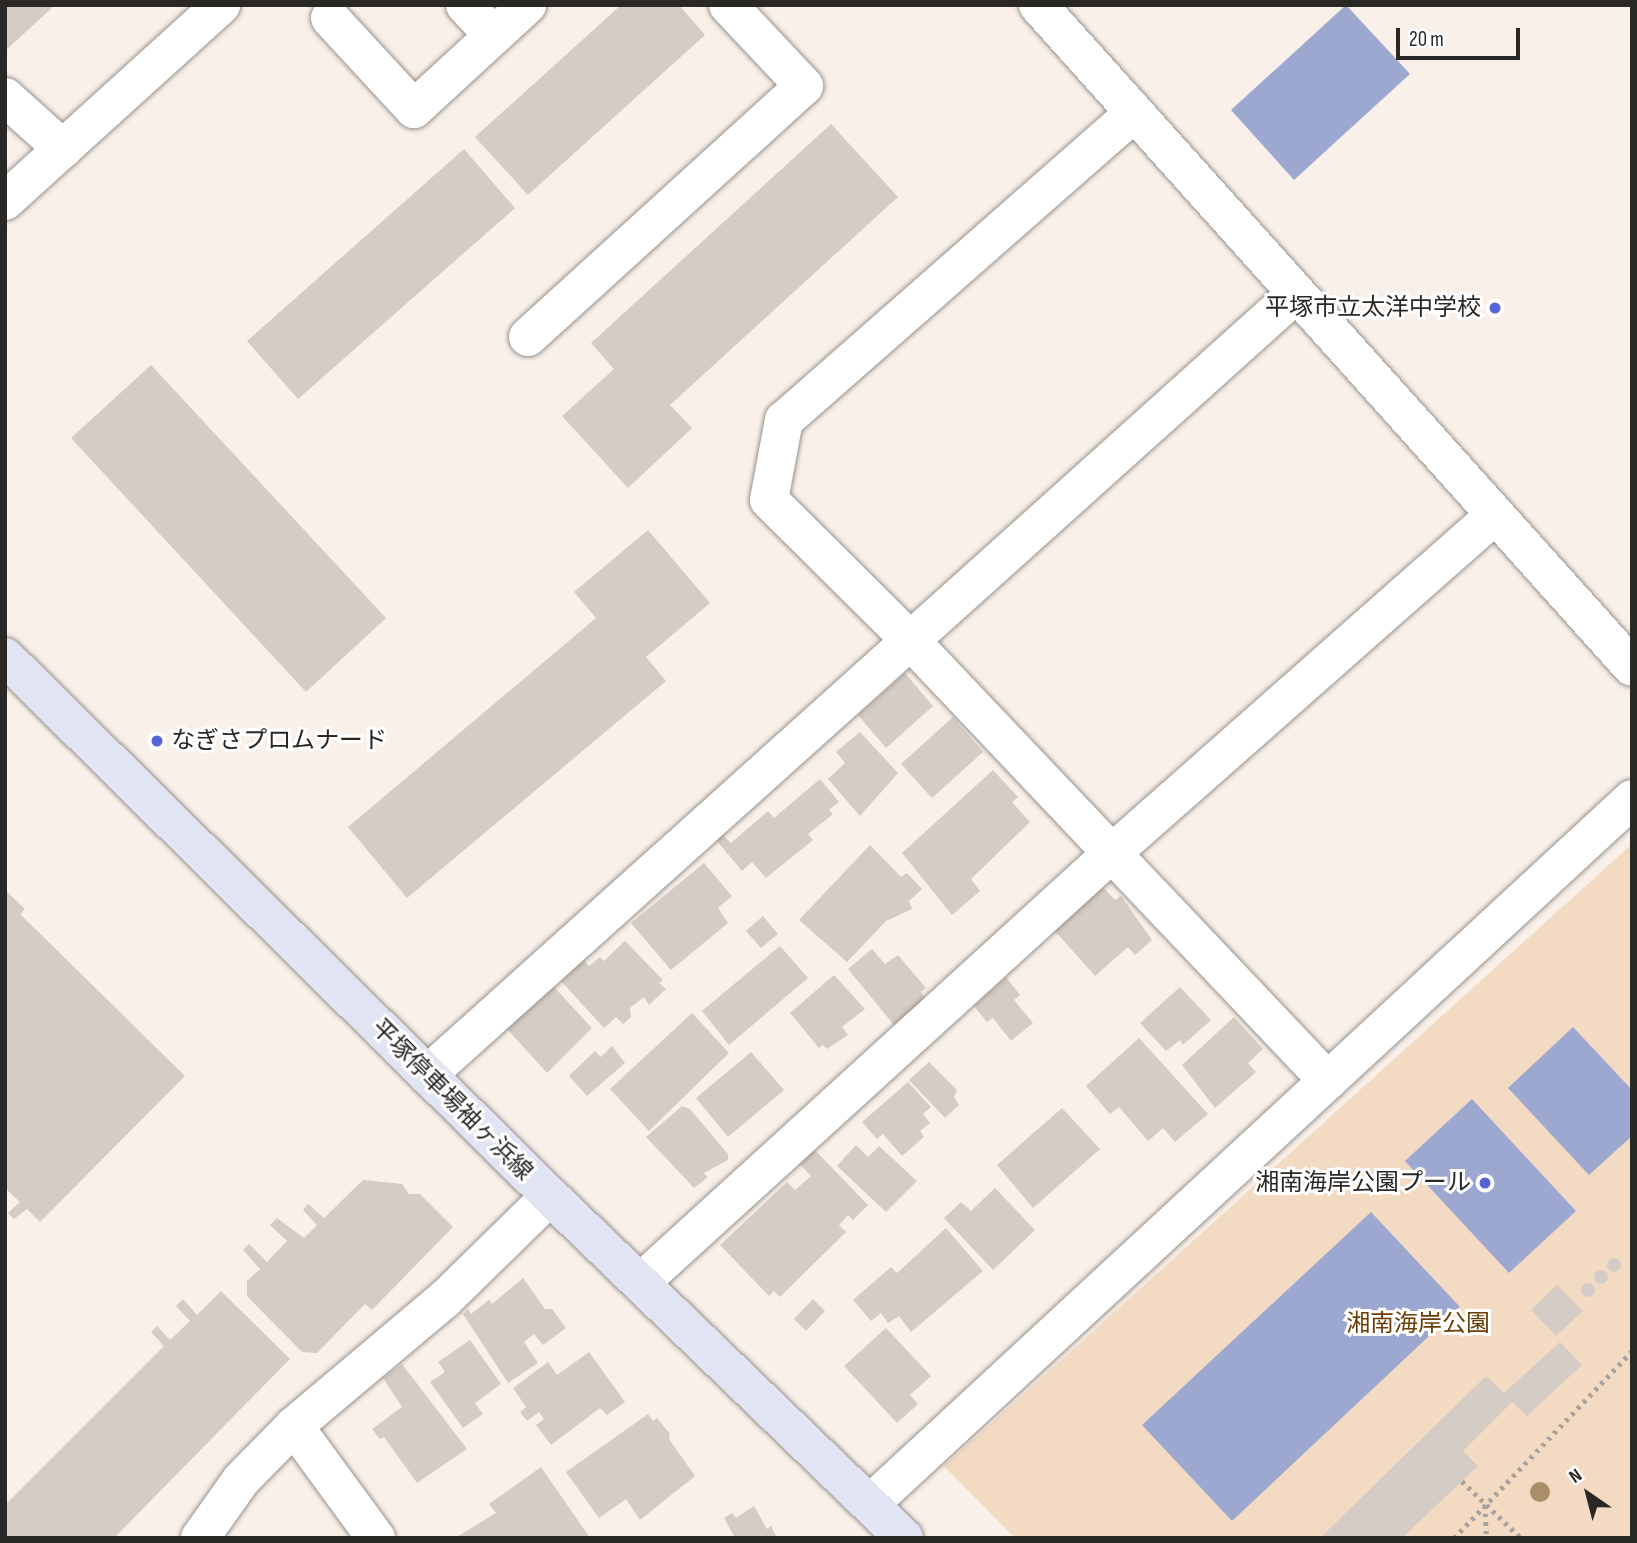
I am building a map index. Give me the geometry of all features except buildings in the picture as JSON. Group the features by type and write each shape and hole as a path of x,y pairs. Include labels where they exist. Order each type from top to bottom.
{"main road":[{"name":"平塚停車場袖ヶ浜線","path":"5,657 550,1196 904,1538"}],"street":[{"path":"5,201 221,5"},
{"path":"466,5 494,36"},
{"path":"330,18 414,109 527,5"},
{"path":"528,337 804,86 728,5"},
{"path":"1038,5 1632,667"},
{"path":"5,97 62,149"},
{"path":"1134,113 784,420 769,499 908,638 1328,1081"},
{"path":"427,1075 908,638 1296,294"},
{"path":"640,1283 1111,854 1495,515"},
{"path":"870,1504 1632,799"},
{"path":"200,1538 242,1480 294,1426 445,1299 550,1196"},
{"path":"294,1426 376,1538"}],"path":[{"path":"1454,1538 1632,1351"},
{"path":"1462,1481 1521,1538"},
{"path":"1485,1504 1487,1538"}],"green space":[{"name":"湘南海岸公園","path":"1632,844 1632,1538 1015,1538 944,1466"}],"water":[{"path":"1346,5 1410,74 1294,180 1231,110"},
{"path":"1573,1027 1632,1090 1632,1136 1589,1175 1508,1088"},
{"path":"1472,1099 1576,1211 1509,1273 1405,1161"},
{"path":"1371,1212 1460,1307 1232,1521 1142,1425"}],"place":[{"name":"平塚市立太洋中学校","path":"1495,308"},
{"name":"なぎさプロムナード","path":"157,741"},
{"name":"湘南海岸公園プール","path":"1485,1183"}]}
